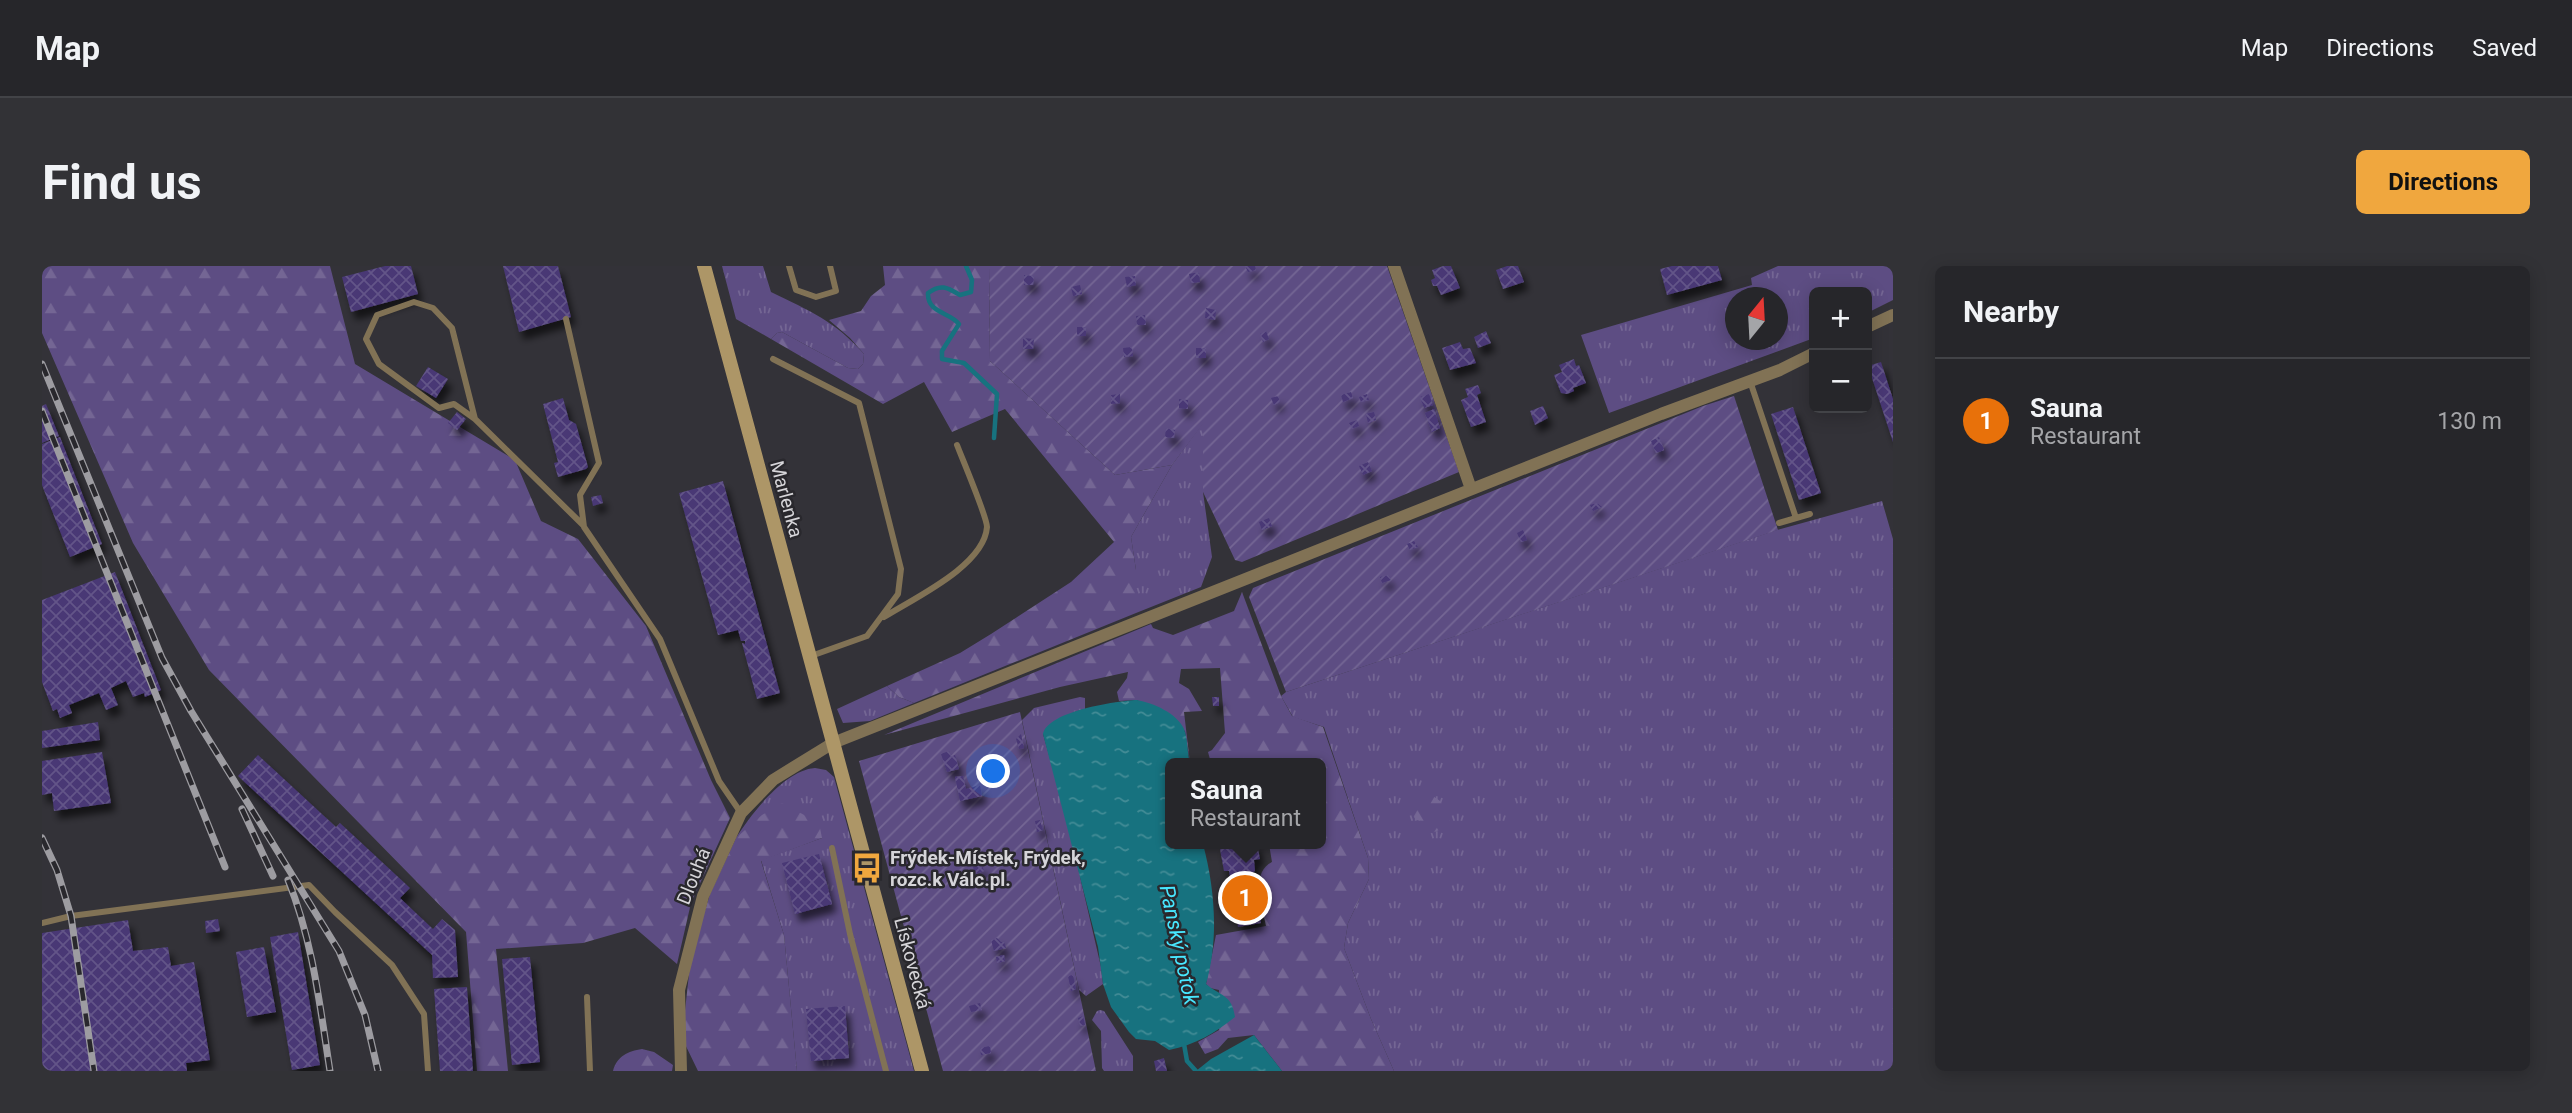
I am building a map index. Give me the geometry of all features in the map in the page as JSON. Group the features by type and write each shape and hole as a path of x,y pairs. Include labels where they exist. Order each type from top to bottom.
{"main road":[{"name":"Marlenka","path":"704,266 833,743"},
{"name":"Lískovecká","path":"833,743 922,1071"}],"street":[{"path":"1394,266 1471,489"},
{"path":"1872,325 1893,315"},
{"name":"Dlouhá","path":"681,1071 679,990 703,896 741,813 773,780 833,743 1750,381 1809,355"}],"lane":[{"path":"789,266 796,290 817,297 836,291 830,266"},
{"path":"475,419 452,328 433,308 414,302 377,314 366,339 379,364 439,408 454,404 475,419 584,527 660,639 719,781 741,813"},
{"path":"566,318 599,463 580,495 584,527"},
{"path":"774,359 859,403 901,569 898,594 867,636 810,657"},
{"path":"1750,381 1796,518"},
{"path":"882,618 943,582 978,551 987,525 957,445"},
{"path":"1779,523 1810,514"},
{"path":"832,848 850,934 886,1071"},
{"path":"42,923 71,916 309,885 392,965 424,1014 428,1071"},
{"path":"587,997 590,1071"}],"green space":[{"path":"42,266 330,266 355,364 515,460 541,521 578,539 646,626 711,780 730,818 691,903 677,964 635,928 583,943 496,949 508,1071 477,1071 466,932 209,670 133,543 42,333"},
{"path":"722,266 763,266 771,292 821,318 843,333 864,354 863,364 858,369 848,368 782,332 771,339 736,319"},
{"path":"883,266 989,266 990,361 1115,475 1172,465 1131,537 1136,570 1136,613 914,703 899,697 887,686 960,653 991,634 1071,582 1114,542 1005,409 952,432 924,382 883,404 771,339 782,332 848,368 858,369 863,364 864,354 829,320 861,311 871,296 885,285"},
{"path":"989,266 1387,266 1459,472 1242,562 1235,560 1203,492 1203,424 1172,465 1115,475 990,361"},
{"path":"1778,266 1893,266 1893,300 1872,310 1872,287 1809,287 1809,340 1788,348 1788,287 1745,287 1752,285 1751,278"},
{"path":"1725,293 1725,350 1781,350 1609,413 1581,335"},
{"path":"1734,396 1778,530 1286,692 1249,597 1253,588 1703,406"},
{"path":"1203,423 1203,492 1212,557 1201,587 1136,613 1136,570 1131,537 1172,465"},
{"path":"1882,501 1893,539 1893,1071 1394,1071 1344,948 1348,923 1369,879 1368,858 1324,727 1293,717 1281,696 1286,692 1777,530"},
{"path":"1242,592 1281,696 1292,716 1323,727 1368,858 1369,879 1348,923 1344,948 1394,1071 1282,1071 1254,1035 1228,1038 1218,1049 1205,1054 1198,1042 1219,1030 1219,990 1206,984 1216,935 1266,926 1259,882 1265,867 1272,862 1270,849 1326,849 1326,758 1210,758 1208,752 1225,733 1220,668 1181,669 1179,683 1189,689 1202,711 1184,712 1189,758 1185,731 1137,700 1119,701 1117,692 1128,672 1060,687 884,735 1151,624 1153,628 1173,635 1234,611"},
{"path":"887,686 899,697 914,703 870,721 843,723 837,709"},
{"path":"1085,698 1085,709 1074,712 1043,734 1065,812 1101,967 1103,984 1086,996 1079,990 1022,720 1034,708"},
{"path":"1020,712 1096,1071 943,1071 859,761"},
{"path":"815,768 826,770 834,777 914,1071 797,1071 784,935 761,860 822,838 736,838 750,817 781,785 792,776"},
{"path":"1433,796 1440,801 1450,821 1444,828 1432,833 1422,821 1416,820 1410,811 1421,798"},
{"path":"782,803 819,823 822,838 761,861 784,935 797,1071 698,1071 682,1038 691,956 710,894 736,838 762,815"},
{"path":"1100,1010 1104,1011 1133,1056 1133,1071 1104,1071 1102,1068 1101,1031 1092,1020"},
{"path":"642,1049 654,1052 673,1065 672,1071 613,1071 624,1055"}],"water":[{"path":"1137,700 1157,706 1176,718 1184,729 1189,758 1165,758 1165,849 1204,849 1214,914 1213,949 1206,984 1225,996 1235,1017 1204,1038 1169,1050 1155,1041 1136,1039 1111,1007 1103,984 1098,947 1043,734 1048,726 1069,713 1114,702"},
{"path":"1254,1035 1282,1071 1196,1071 1211,1059"}],"building":[{"path":"385,266 411,266 418,294 351,312 342,277"},
{"path":"503,266 558,266 571,317 519,332"},
{"path":"1245,266 1255,266 1256,270 1248,272"},
{"path":"1451,266 1460,288 1441,295 1431,280 1435,278 1432,270"},
{"path":"1518,266 1524,282 1503,289 1496,270"},
{"path":"1672,266 1718,266 1722,280 1667,295 1660,269"},
{"path":"1199,272 1200,282 1191,283 1189,274"},
{"path":"1024,275 1034,276 1033,285 1024,285"},
{"path":"1135,276 1136,285 1127,287 1125,277"},
{"path":"1080,285 1082,294 1073,296 1071,287"},
{"path":"1206,308 1216,310 1215,320 1205,318"},
{"path":"1145,315 1146,325 1137,325 1136,316"},
{"path":"1077,327 1086,327 1086,336 1077,336"},
{"path":"1266,331 1269,339 1263,342 1260,334"},
{"path":"1486,331 1491,343 1478,348 1474,337"},
{"path":"1023,338 1034,339 1033,349 1023,349"},
{"path":"1460,342 1463,349 1470,348 1476,363 1450,370 1442,348"},
{"path":"1132,347 1133,356 1124,357 1123,348"},
{"path":"1196,348 1206,348 1206,358 1196,358"},
{"path":"1574,359 1586,383 1573,388 1574,391 1567,394 1561,393 1554,375 1562,372 1559,365"},
{"path":"1881,362 1893,399 1893,442 1872,378 1872,365"},
{"path":"428,367 448,379 436,398 416,386"},
{"path":"1478,385 1481,393 1477,395 1486,422 1471,427 1461,400 1468,397 1465,389"},
{"path":"1351,392 1353,398 1343,402 1341,395"},
{"path":"1120,394 1120,403 1111,404 1111,395"},
{"path":"1367,394 1369,400 1361,402 1359,397"},
{"path":"1429,394 1433,405 1424,408 1420,397"},
{"path":"1278,396 1280,402 1274,405 1271,398"},
{"path":"563,398 569,420 576,424 588,467 558,477 554,463 558,462 543,404"},
{"path":"1179,399 1188,400 1188,409 1179,408"},
{"path":"46,404 59,436 42,443 42,406"},
{"path":"1543,406 1548,418 1535,425 1530,411"},
{"path":"1793,407 1821,493 1799,500 1771,414"},
{"path":"1434,409 1440,428 1432,432 1425,413"},
{"path":"457,412 466,419 457,430 448,423"},
{"path":"1374,412 1376,420 1368,423 1366,414"},
{"path":"1357,420 1359,426 1351,429 1349,423"},
{"path":"1166,428 1175,430 1174,438 1165,437"},
{"path":"60,437 102,544 70,557 42,485 42,444"},
{"path":"1659,437 1664,450 1656,453 1651,441"},
{"path":"1368,462 1372,471 1363,475 1359,466"},
{"path":"723,481 780,693 757,699 742,643 745,644 745,641 741,641 738,630 718,635 679,493"},
{"path":"601,495 603,503 593,506 591,497"},
{"path":"1597,503 1602,507 1593,511 1590,505"},
{"path":"1269,518 1272,526 1262,530 1259,522"},
{"path":"1523,530 1527,540 1521,542 1517,533"},
{"path":"1414,541 1418,547 1410,550 1407,544"},
{"path":"115,572 161,690 145,697 144,693 133,697 126,681 111,688 118,705 106,710 99,693 69,705 72,713 60,718 57,709 53,711 42,682 42,600"},
{"path":"1388,575 1391,580 1382,583 1380,577"},
{"path":"1212,697 1219,697 1219,706 1213,706"},
{"path":"98,722 100,740 42,748 42,731"},
{"path":"1021,734 1024,748 1019,749 1016,739"},
{"path":"949,751 951,756 955,755 959,769 947,772 941,754"},
{"path":"102,752 111,803 54,811 52,793 42,795 42,761"},
{"path":"258,755 336,827 340,823 410,888 400,898 433,929 442,919 455,930 458,977 433,978 432,955 238,776"},
{"path":"963,776 966,789 980,785 982,796 960,801 955,777"},
{"path":"1040,820 1043,830 1037,832 1035,821"},
{"path":"1220,849 1258,849 1260,859 1254,860 1253,872 1261,923 1238,927 1229,871 1224,871"},
{"path":"819,854 832,904 795,914 782,863"},
{"path":"982,864 984,871 975,874 973,867"},
{"path":"218,919 220,931 206,933 205,921"},
{"path":"128,920 133,951 168,947 171,966 194,962 210,1060 186,1063 187,1071 42,1071 42,933"},
{"path":"298,932 320,1065 292,1070 270,937"},
{"path":"997,938 1004,942 1006,948 994,951 991,940"},
{"path":"264,947 276,1012 247,1017 236,952"},
{"path":"1004,955 1005,961 997,963 996,957"},
{"path":"530,957 540,1062 512,1065 502,959"},
{"path":"1073,975 1076,989 1071,991 1068,976"},
{"path":"467,987 473,1071 440,1071 434,989"},
{"path":"980,1003 982,1010 971,1012 969,1006"},
{"path":"845,1006 849,1058 811,1061 806,1009"},
{"path":"1083,1016 1085,1025 1080,1026 1078,1018"},
{"path":"990,1046 991,1053 981,1055 980,1048"},
{"path":"1164,1058 1167,1071 1156,1071 1154,1061"}],"waterway":[{"name":"Panský potok","path":"966,266 972,280 971,292 960,295 941,287 928,293 929,300 931,305 959,324 942,351 942,359 964,363 997,394 994,438"},
{"name":"Panský potok","path":"1184,1044 1187,1061 1196,1071"}],"railway":[{"path":"42,364 162,658 191,711 339,951 365,1015 378,1071"},
{"path":"42,411 225,867"},
{"path":"242,809 273,876"},
{"path":"42,838 57,870 71,916 94,1071"},
{"path":"288,880 310,950 330,1071"}],"place":[{"name":"Frýdek-Místek, Frýdek, rozc.k Válc.pl.","path":"867,868"},
{"name":"Sauna","path":"1245,898"}]}
